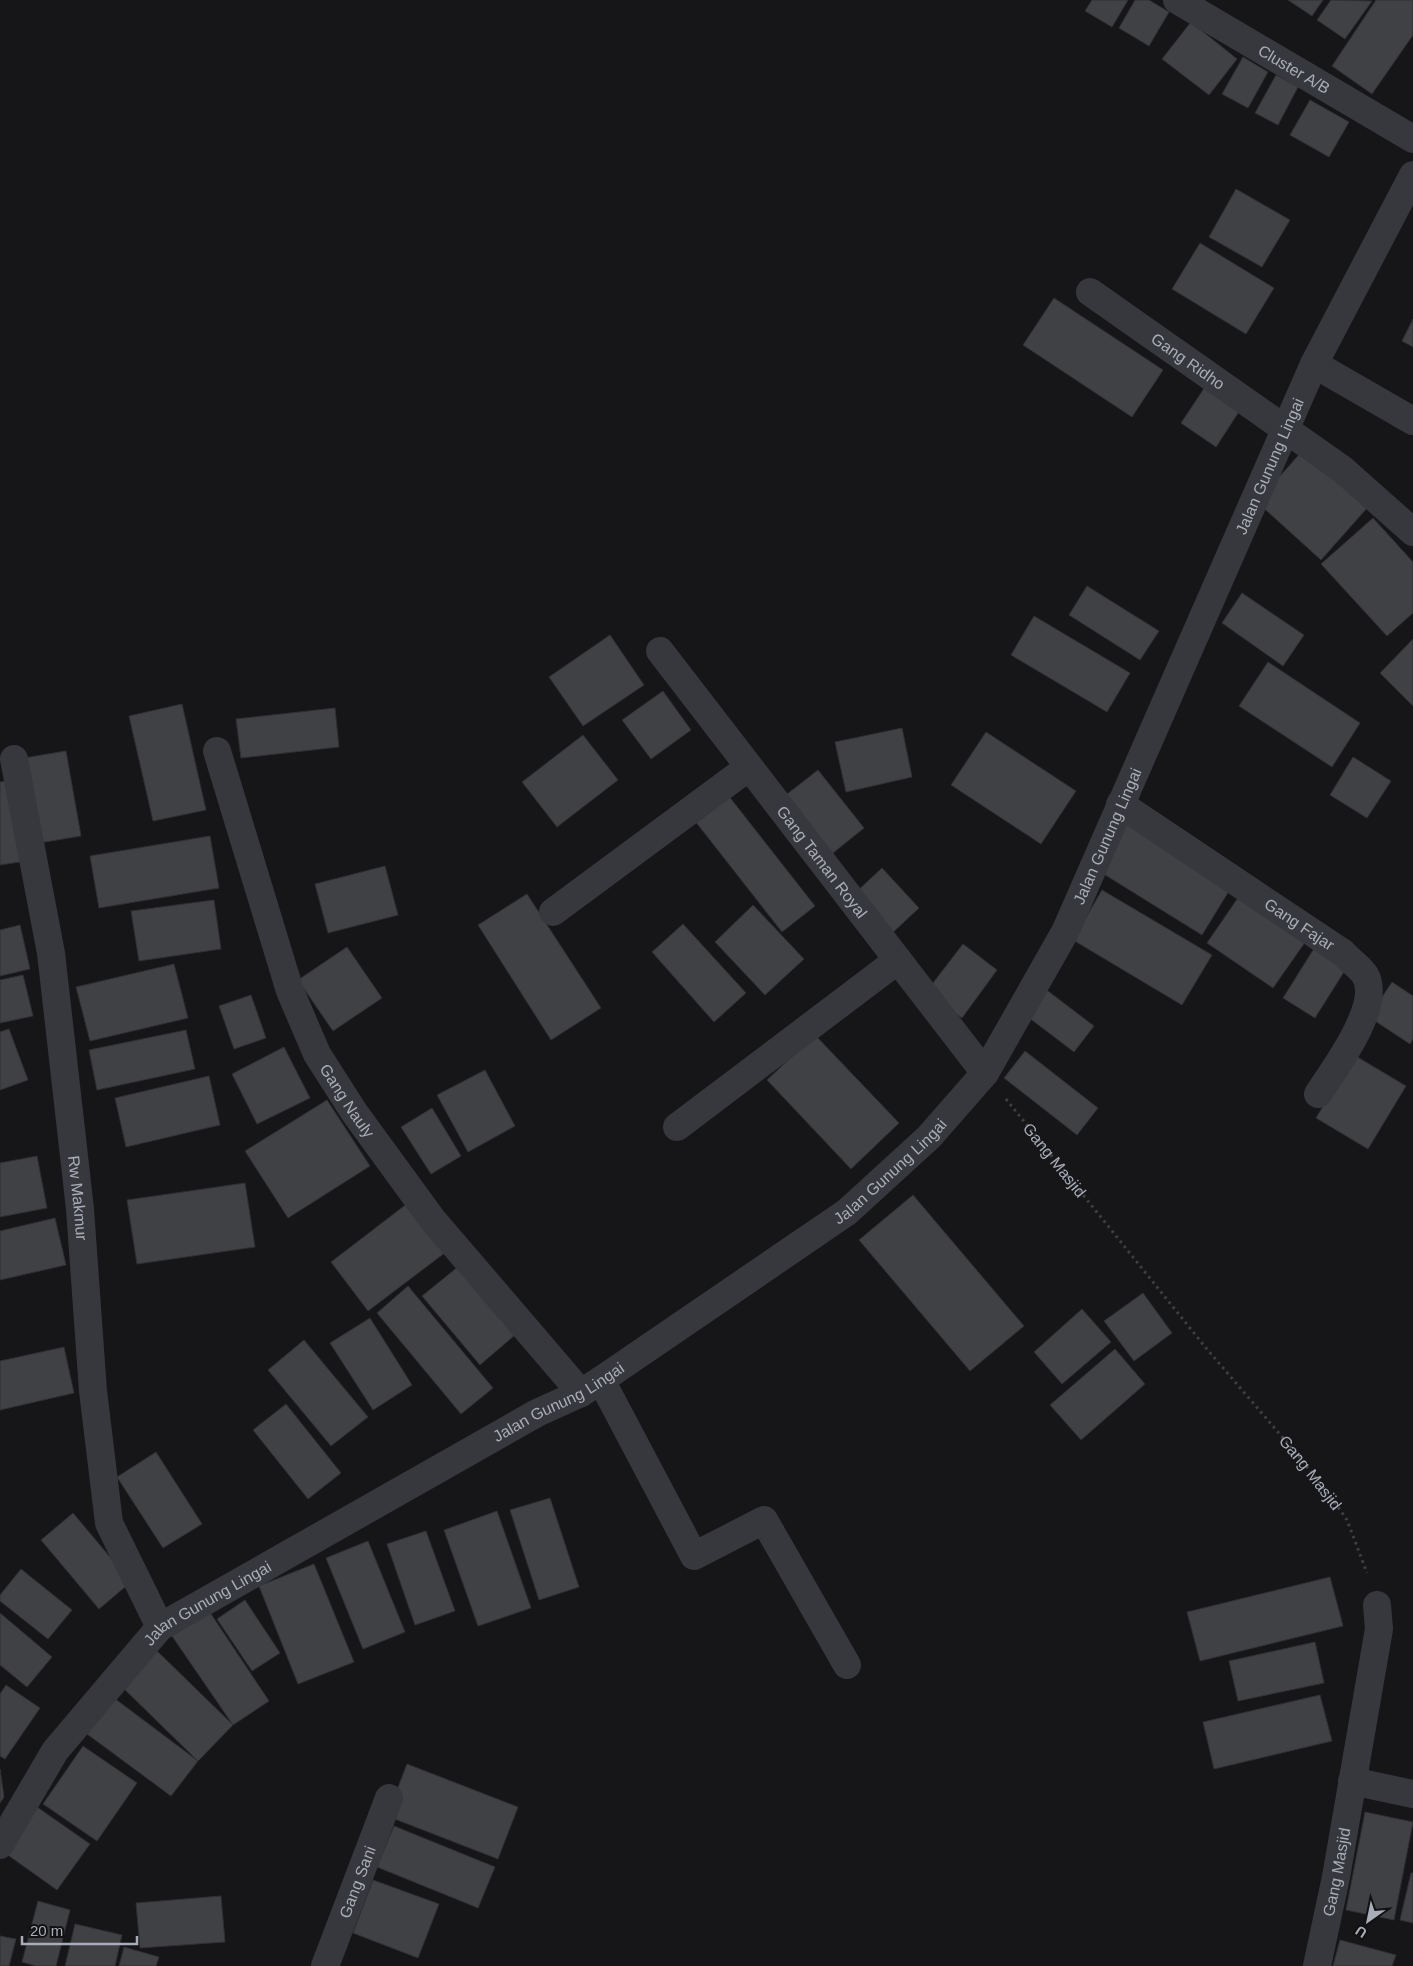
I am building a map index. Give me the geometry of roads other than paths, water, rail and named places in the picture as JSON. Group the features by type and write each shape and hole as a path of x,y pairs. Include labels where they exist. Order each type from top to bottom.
{"street":[{"name":"Cluster A/B","path":"1177,0 1413,139"},
{"name":"Jalan Gunung Lingai","path":"0,1845 55,1750 160,1627 537,1413 591,1387 847,1212 929,1137 985,1073 1066,932 1120,804 1314,364 1413,175"},
{"name":"Gang Ridho","path":"1090,292 1285,431 1342,469 1413,532"},
{"path":"1314,364 1413,421"},
{"name":"Gang Taman Royal","path":"660,651 985,1073"},
{"name":"Gang Nauly","path":"217,751 290,991 317,1054 354,1112 432,1219 591,1387 694,1556 764,1520 847,1665"},
{"name":"Rw Makmur","path":"14,759 51,953 80,1209 93,1391 110,1523 160,1627"},
{"path":"553,912 749,767"},
{"name":"Gang Fajar","path":"1120,804 1343,953 1366,976 1369,1001 1359,1029 1318,1094"},
{"path":"677,1127 898,960"},
{"name":"Gang Masjid","path":"1317,1966 1336,1877 1379,1629 1377,1605"},
{"path":"1352,1781 1413,1794"},
{"name":"Gang Sani","path":"325,1966 389,1798"}]}
